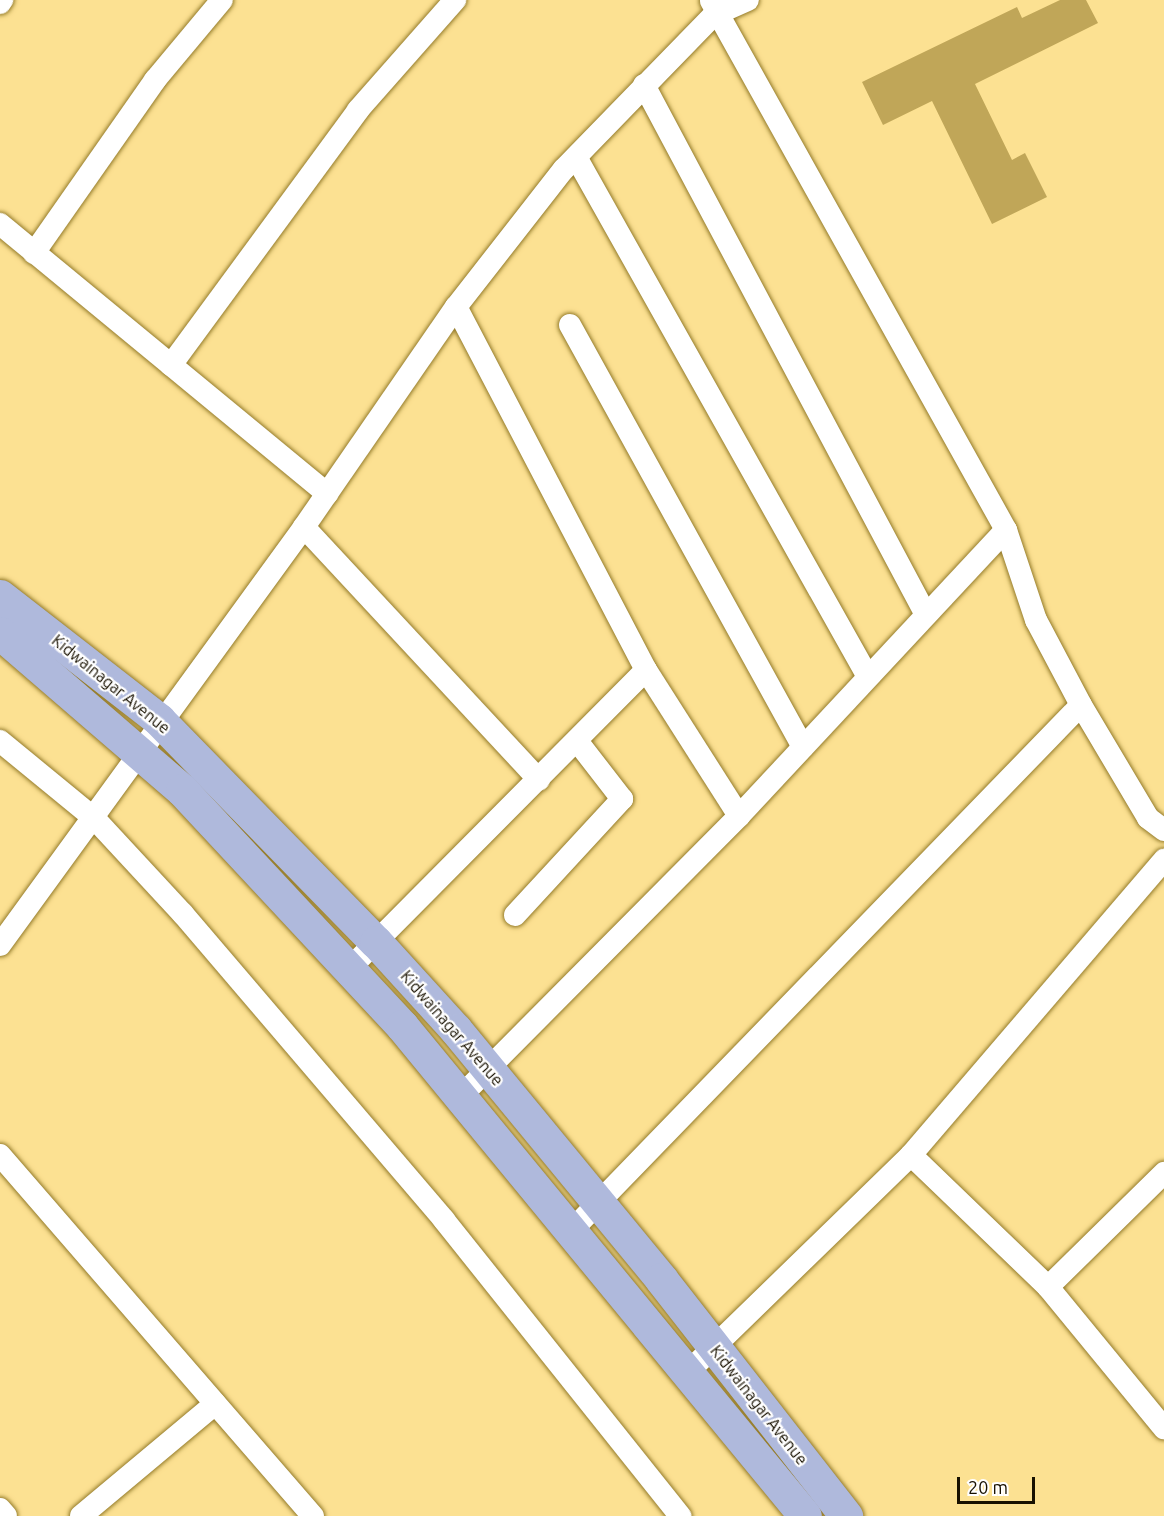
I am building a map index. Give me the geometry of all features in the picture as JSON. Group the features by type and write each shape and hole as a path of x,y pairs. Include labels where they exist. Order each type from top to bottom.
{"main road":[{"name":"Kidwainagar Avenue","path":"0,596 159,720 376,942 490,1071 715,1348 830,1511"},
{"name":"Kidwainagar Avenue","path":"0,633 142,752 217,824 350,968 461,1096 805,1516"}],"street":[{"path":"34,253 155,80 222,0"},
{"path":"171,365 358,110 455,0"},
{"path":"0,945 95,819 142,752 159,720 304,527 456,307 576,157 712,8 748,0"},
{"path":"712,8 1006,530 1036,620 1081,705 1148,818 1164,830"},
{"path":"644,85 926,615"},
{"path":"576,157 868,677"},
{"path":"0,224 327,494"},
{"path":"456,307 646,670 739,816"},
{"path":"570,326 803,747"},
{"path":"304,527 539,780"},
{"path":"461,1096 490,1071 739,816 1006,530"},
{"path":"350,968 646,670"},
{"path":"572,1230 598,1206 1081,705"},
{"path":"0,741 95,819 444,1220 680,1516"},
{"path":"515,915 622,799 577,741"},
{"path":"688,1372 910,1155 1164,860"},
{"path":"0,1155 313,1516"},
{"path":"910,1155 1048,1287 1164,1428"},
{"path":"1048,1287 1164,1173"},
{"path":"81,1516 215,1404"},
{"path":"0,1509 6,1516"}],"building":[{"path":"1060,0 1086,0 1098,23 975,84 1012,160 1025,153 1047,197 992,224 932,101 883,125 862,82 1017,7 1022,18"}]}
